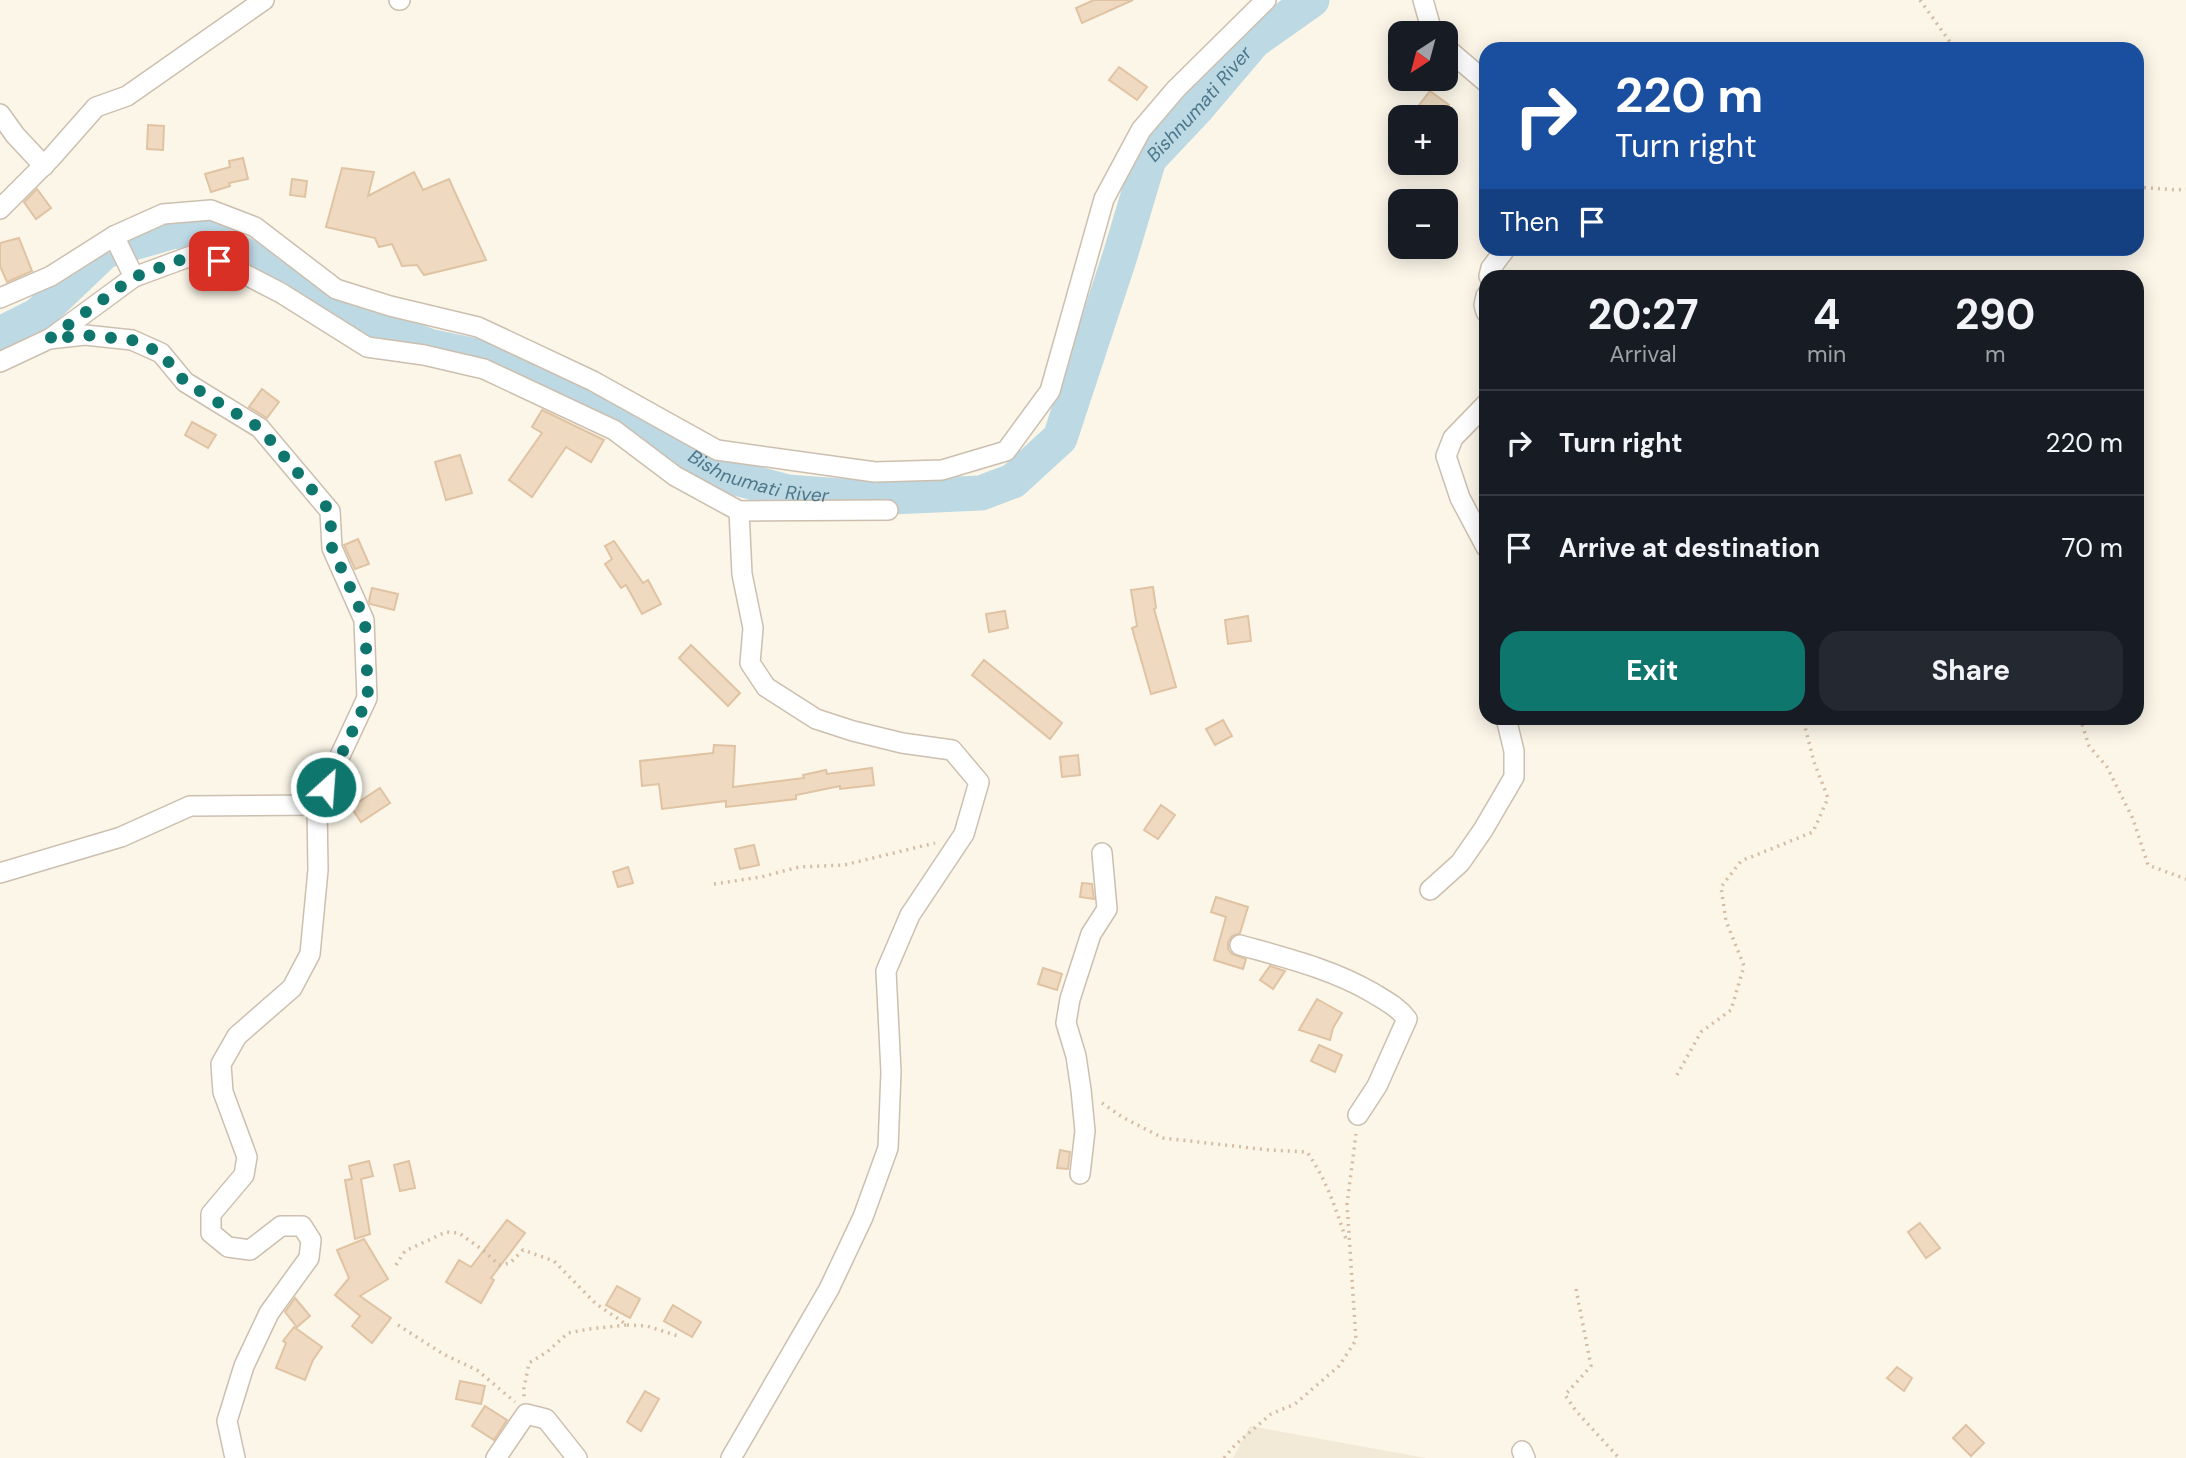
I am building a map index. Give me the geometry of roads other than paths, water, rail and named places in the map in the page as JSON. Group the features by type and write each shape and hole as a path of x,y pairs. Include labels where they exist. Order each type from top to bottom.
{"street":[{"path":"0,209 44,166 96,107 127,96 264,0"},
{"path":"0,298 51,276 114,236 163,214 211,210 255,227 336,289 390,306 478,327 593,381 717,450 875,472 942,470 1006,451 1050,391 1104,199 1141,130 1176,89 1266,0"},
{"path":"1423,0 1429,21"},
{"path":"1458,58 1479,76"},
{"path":"0,114 15,135 44,166"},
{"path":"114,236 134,277"},
{"path":"0,362 49,339 134,277 202,252 281,293 367,346 424,355 484,369 614,430 675,476 739,511 888,510"},
{"path":"49,339 85,335 132,340 161,353 185,382 260,428 330,511 332,548 365,620 368,698 317,805 318,870 310,954 292,988 237,1036 221,1064 223,1092 247,1157 244,1175 211,1214 211,1233 228,1247 250,1250 281,1226 302,1226 311,1240 309,1258 269,1313 244,1366 227,1420 235,1458"},
{"path":"1479,411 1453,438 1446,456 1460,498 1479,534"},
{"path":"731,1458 829,1289 863,1216 888,1148 891,1072 886,971 910,915 964,834 979,782 952,750 902,743 816,719 766,687 750,663 753,628 742,574 739,511"},
{"path":"1430,890 1460,863 1514,777 1514,751 1508,725"},
{"path":"0,873 121,837 190,806 317,805"},
{"path":"1080,1174 1085,1131 1082,1090 1066,1023 1070,999 1090,934 1107,909 1102,853"},
{"path":"1240,945 1329,971 1399,1009 1407,1019 1377,1086 1358,1115"},
{"path":"496,1458 526,1414 546,1419 577,1458"}],"waterway":[{"name":"Bishnumati River","path":"0,334 38,315 105,251 175,231 215,240 319,299 372,325 429,346 519,365 632,419 725,475 787,492 868,498 981,493 1013,481 1060,438 1149,159 1254,41 1312,0"}]}
